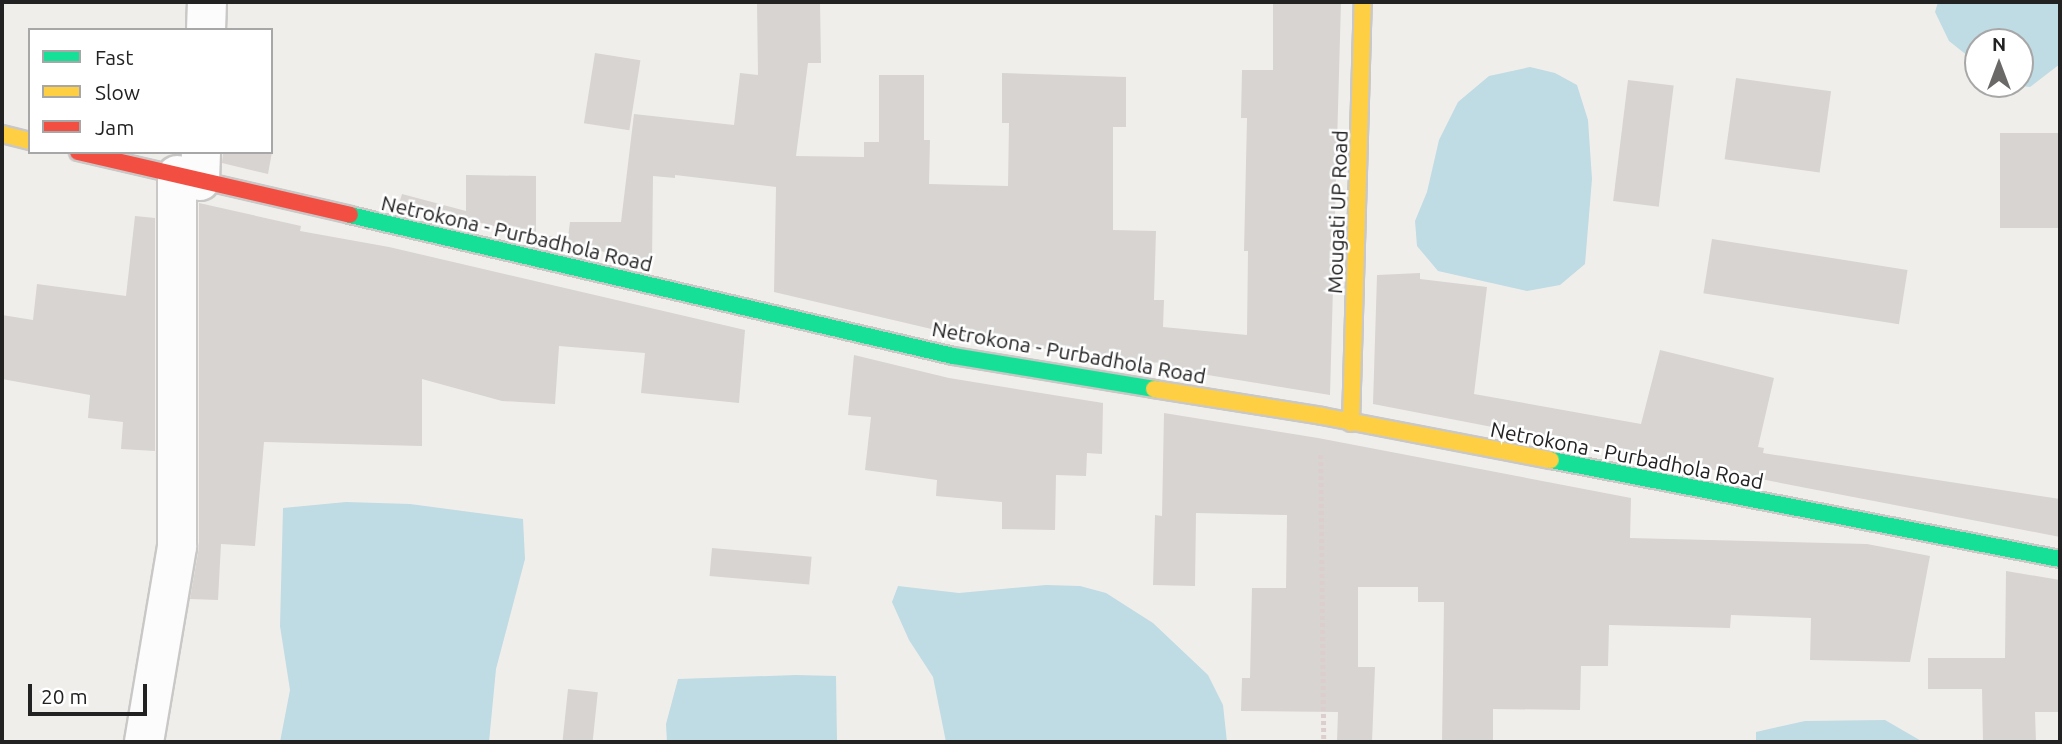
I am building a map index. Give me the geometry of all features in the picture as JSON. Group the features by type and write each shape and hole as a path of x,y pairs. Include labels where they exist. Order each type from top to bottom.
{"main road":[{"name":"Mougati UP Road","path":"1351,423 1363,2"},
{"path":"2,134 28,140"},
{"name":"Netrokona - Purbadhola Road","path":"92,154 193,169 953,356 1322,416 2060,559"}],"street":[{"path":"206,28 207,2"},
{"path":"144,742 177,547 193,169"}],"path":[{"path":"1322,416 1320,527 1325,655 1324,742"}],"water":[{"path":"1938,2 2060,2 2060,64 2034,84 2034,28 1964,28 1964,53 1949,41 1935,12"},
{"path":"1530,67 1555,73 1577,85 1588,120 1592,179 1585,264 1560,285 1527,291 1438,271 1417,246 1415,221 1427,192 1439,140 1458,102 1489,76"},
{"path":"346,502 410,504 523,519 525,559 496,669 489,742 280,742 290,690 280,626 283,508"},
{"path":"1046,585 1080,586 1106,593 1153,623 1208,675 1223,705 1227,742 946,742 933,677 909,640 892,602 898,586 959,593"},
{"path":"836,676 837,742 667,742 666,724 678,679"},
{"path":"1885,720 1923,742 1756,742 1756,732 1805,721"}],"building":[{"path":"757,2 820,2 821,63 808,63 796,156 864,157 864,142 879,142 879,75 924,75 924,140 930,140 929,184 1008,186 1009,123 1002,123 1002,73 1126,77 1126,127 1113,127 1113,230 1156,231 1154,300 1164,300 1163,327 1247,335 1248,251 1244,251 1247,118 1241,118 1242,70 1273,70 1273,2 1341,2 1330,395 1165,368 1166,363 1123,361 957,335 774,292 776,187 675,175 675,178 653,176 652,263 399,204 402,194 466,211 466,175 536,176 536,235 568,237 570,222 621,222 634,114 734,125 740,73 758,75"},
{"path":"595,53 640,60 629,130 584,123"},
{"path":"1736,78 1831,91 1820,173 1725,159"},
{"path":"1628,80 1674,86 1659,207 1613,201"},
{"path":"2000,133 2060,133 2060,228 2000,228"},
{"path":"223,154 272,154 268,174 222,163"},
{"path":"199,203 301,226 300,231 389,247 745,330 739,403 641,393 645,353 559,346 555,404 502,401 422,379 422,446 264,442 255,546 221,544 218,600 190,599 199,547"},
{"path":"135,216 155,218 155,451 121,449 123,422 88,418 90,395 2,379 2,315 33,320 37,284 126,296"},
{"path":"1712,239 1908,270 1899,324 1703,293"},
{"path":"1420,273 1420,279 1487,287 1474,394 1641,424 1660,350 1774,378 1758,447 1764,448 1763,453 2060,499 2060,537 1373,404 1377,275"},
{"path":"854,355 949,378 1103,403 1102,454 1087,453 1086,476 1056,475 1055,530 1002,529 1002,502 936,496 937,480 865,470 871,417 848,415"},
{"path":"1164,413 1318,438 1631,498 1630,538 1867,544 1930,556 1910,662 1810,660 1811,618 1731,615 1730,628 1609,625 1608,666 1581,666 1580,710 1493,709 1493,742 1442,742 1444,602 1418,602 1418,587 1358,587 1358,667 1375,667 1372,742 1337,742 1338,712 1241,711 1242,678 1250,678 1252,588 1286,588 1287,515 1196,513 1195,586 1153,585 1155,515 1162,516"},
{"path":"712,548 812,557 809,585 710,576"},
{"path":"2006,571 2060,580 2060,712 2035,712 2036,742 1983,742 1982,689 1928,689 1928,658 2005,658"},
{"path":"568,689 598,692 593,742 562,742"}],"traffic: fast":[{"path":"350,215 953,356 1154,389"},
{"path":"1551,460 2060,559"}],"traffic: slow":[{"path":"1351,423 1363,2"},
{"path":"2,134 28,140"},
{"path":"1154,389 1322,416 1551,460"}],"traffic: jam":[{"path":"87,154 350,215"}]}
